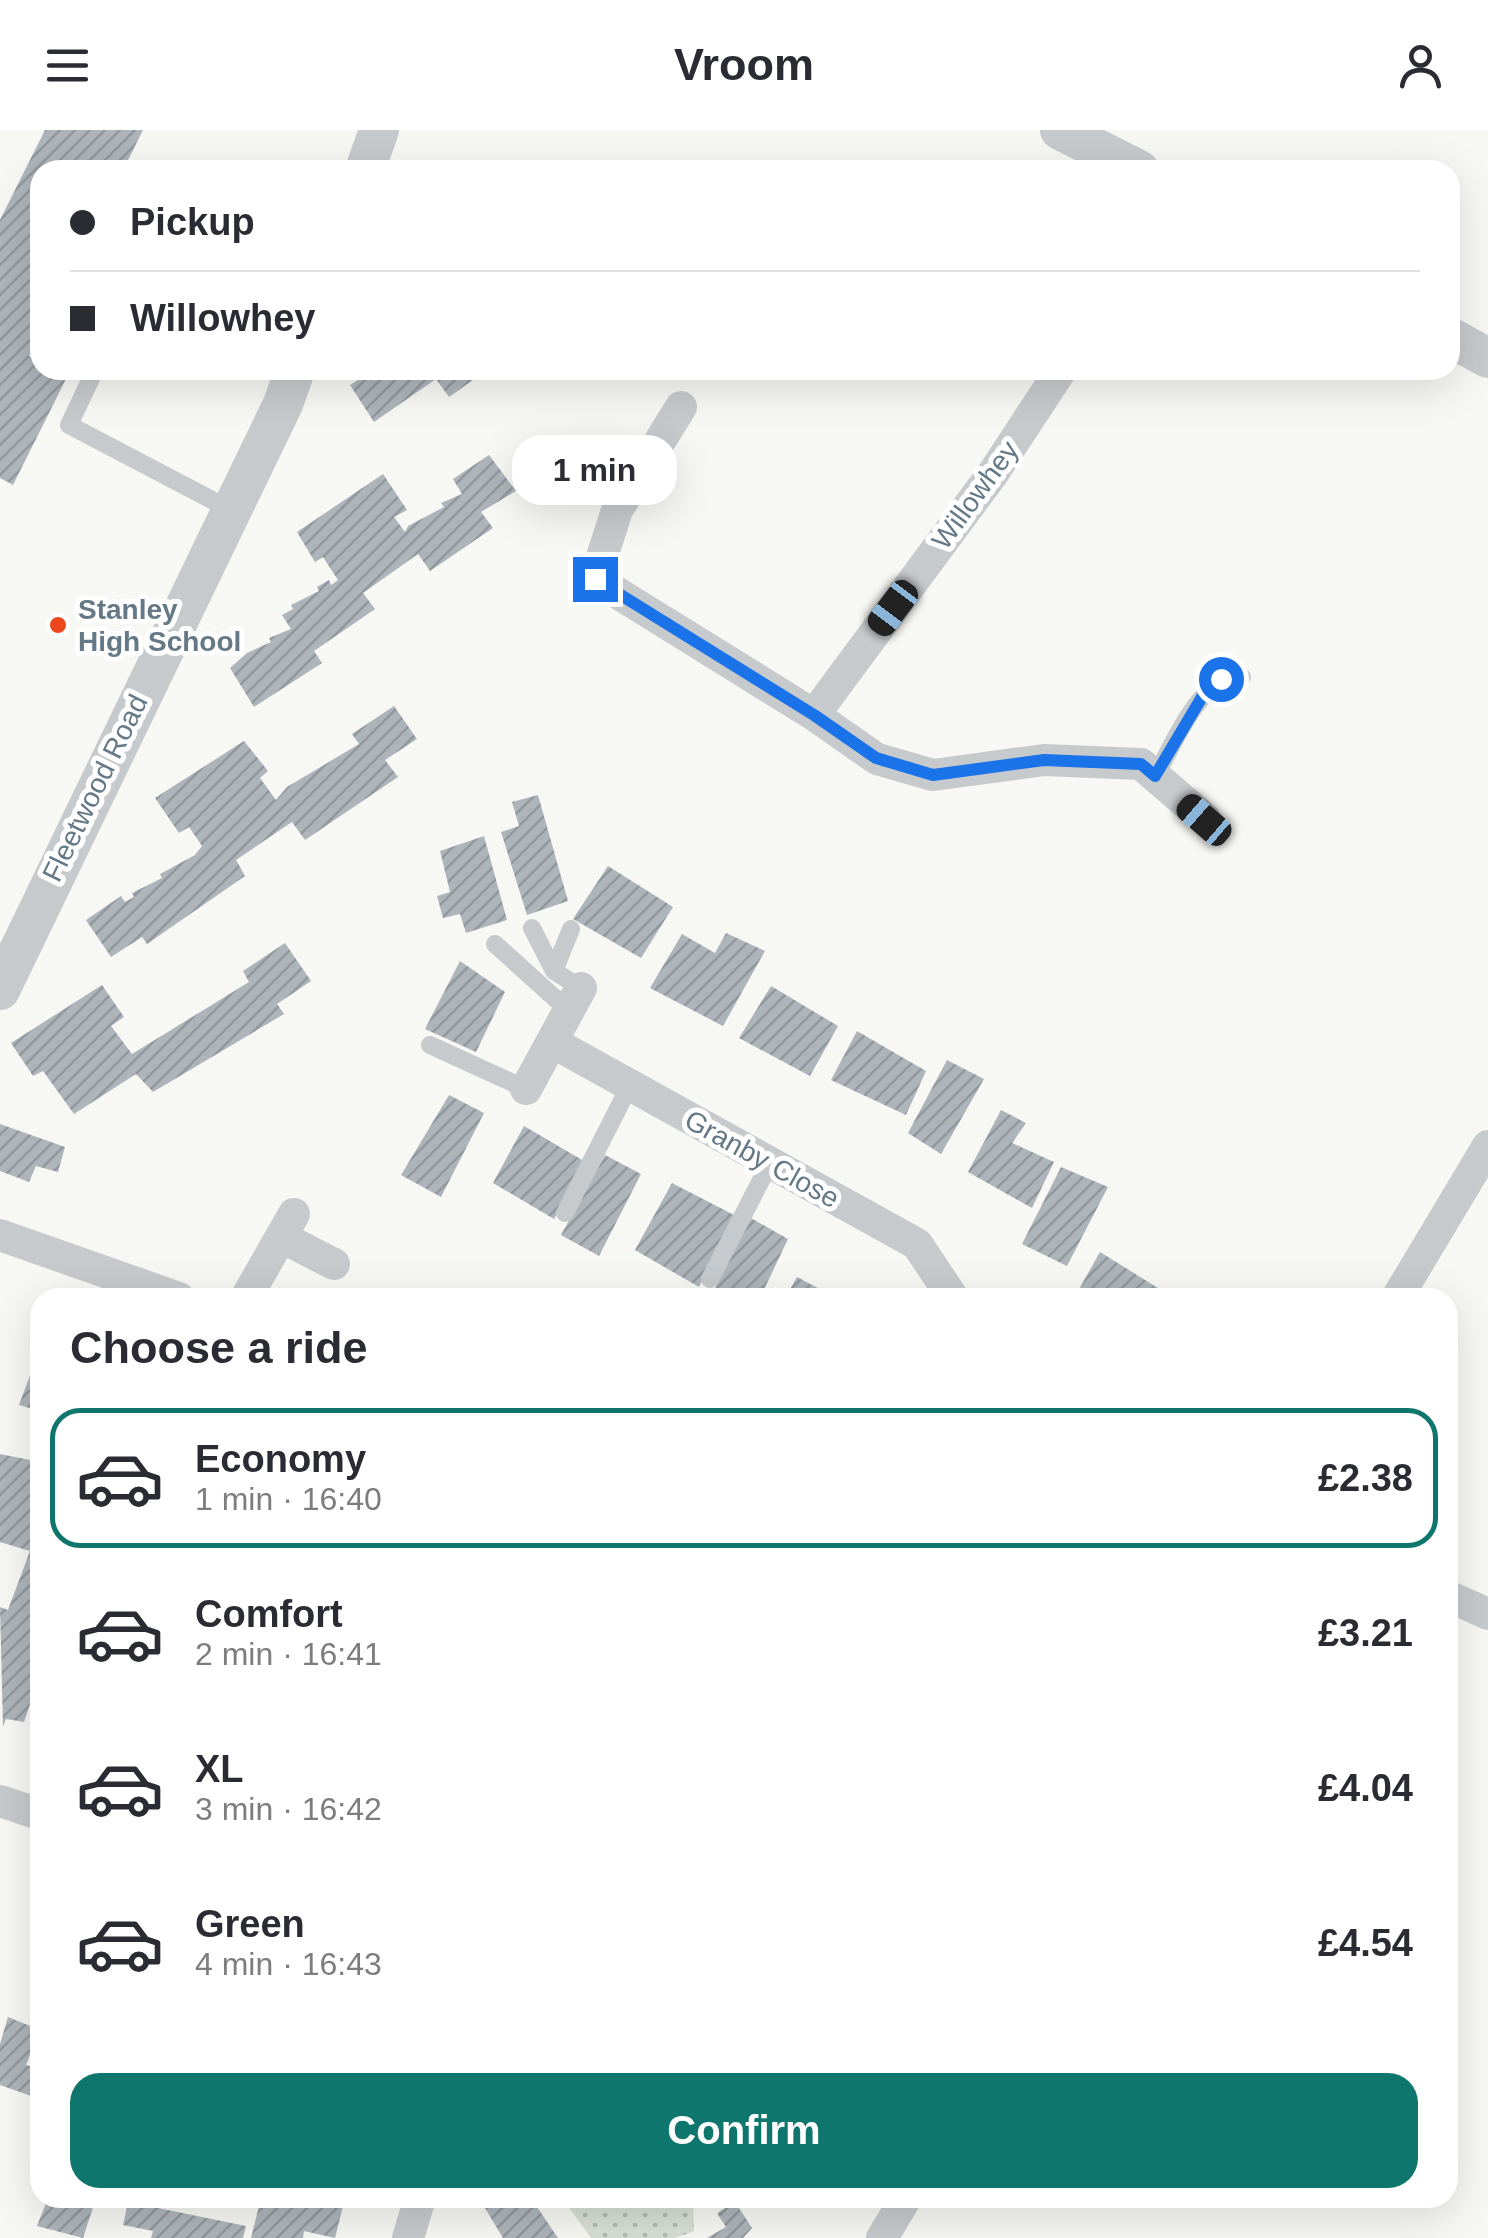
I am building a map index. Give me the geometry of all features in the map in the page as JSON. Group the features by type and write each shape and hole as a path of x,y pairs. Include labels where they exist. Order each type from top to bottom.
{"street":[{"path":"1069,133 1120,160"},
{"path":"1460,343 1488,358"},
{"name":"Fleetwood Road","path":"0,990 290,380"},
{"name":"Willowhey","path":"814,715 994,472 1054,380"},
{"path":"681,407 618,510 595,579 876,758 933,775 1044,760 1141,764 1204,820"},
{"path":"526,1089 552,1042 568,990"},
{"name":"Granby Close","path":"552,1042 917,1244 946,1288"},
{"path":"1402,1288 1488,1146"},
{"path":"252,1288 288,1226 334,1264"},
{"path":"0,1235 151,1288"},
{"path":"1458,1600 1488,1614"},
{"path":"0,1801 30,1811"},
{"path":"408,2238 417,2208"},
{"path":"882,2238 900,2208"}],"lane":[{"path":"90,380 69,425 231,510"},
{"path":"1155,776 1205,692 1221,679 1242,678"},
{"path":"532,928 568,990"},
{"path":"568,990 572,929"},
{"path":"494,944 568,990"},
{"path":"430,1045 526,1089"},
{"path":"565,1213 630,1085"},
{"path":"710,1279 770,1163"}],"shaded area":[{"path":"569,2208 693,2208 694,2231 675,2238 591,2238"}],"building":[{"path":"45,130 143,130 128,160 30,160"},
{"path":"30,160 30,380 66,380 13,485 0,478 0,220"},
{"path":"358,380 435,380 374,422 350,385"},
{"path":"437,380 473,380 449,397"},
{"path":"489,455 516,491 481,512 493,528 430,571 418,554 363,593 375,609 314,651 322,663 254,707 230,668 247,653 271,642 269,638 291,629 282,615 293,609 291,605 319,591 317,587 329,580 331,585 338,580 323,557 315,562 297,532 383,474 407,510 394,517 405,532 408,526 444,507 441,503 462,494 453,479"},
{"path":"394,706 417,739 385,760 398,777 305,840 292,822 236,860 245,876 147,944 142,937 111,957 86,920 121,896 125,902 134,897 132,893 162,878 160,874 195,855 202,846 189,827 179,833 155,798 244,741 268,771 260,778 276,800 287,787 359,744 352,734"},
{"path":"538,795 568,901 527,915 501,832 519,826 512,802"},
{"path":"484,836 507,920 466,933 460,914 443,918 437,896 450,892 440,851"},
{"path":"608,866 673,907 641,958 573,919"},
{"path":"726,933 765,951 723,1026 650,988 682,934 715,953"},
{"path":"285,943 311,981 277,1004 284,1014 153,1092 136,1074 74,1114 43,1071 33,1076 11,1043 102,985 124,1017 111,1026 132,1054 249,982 243,971"},
{"path":"460,961 505,992 476,1052 425,1029"},
{"path":"771,986 838,1026 810,1076 739,1038"},
{"path":"857,1031 926,1071 906,1115 831,1080"},
{"path":"947,1060 984,1079 941,1154 908,1133"},
{"path":"449,1095 484,1113 441,1197 401,1175"},
{"path":"1001,1110 1026,1123 1012,1143 1054,1162 1032,1208 968,1172"},
{"path":"0,1124 65,1147 58,1172 36,1166 29,1182 0,1171"},
{"path":"524,1126 584,1161 554,1219 493,1183"},
{"path":"605,1155 641,1174 599,1256 561,1235"},
{"path":"1061,1167 1108,1187 1067,1266 1022,1244"},
{"path":"672,1183 734,1215 699,1287 635,1250"},
{"path":"751,1218 788,1239 765,1288 715,1288"},
{"path":"1100,1252 1158,1288 1080,1288"},
{"path":"797,1277 818,1288 791,1288"},
{"path":"30,1375 30,1408 19,1405"},
{"path":"0,1454 30,1460 30,1551 0,1542"},
{"path":"30,1551 30,1704 24,1722 6,1719 3,1727 0,1607 8,1610"},
{"path":"8,2017 30,2026 26,2065 30,2066 30,2096 0,2085 0,2044"},
{"path":"44,2208 93,2208 83,2238 37,2226"},
{"path":"127,2208 158,2208 246,2226 243,2238 151,2238 153,2231 123,2225"},
{"path":"258,2208 342,2208 335,2238 304,2231 303,2238 251,2238"},
{"path":"485,2208 538,2208 558,2238 503,2238"},
{"path":"725,2208 739,2208 752,2228 743,2238 707,2238 726,2227 717,2213"}],"place":[{"name":"Stanley High School","path":"58,625"}],"route":[{"path":"595,579 876,758 933,775 1044,760 1141,764 1155,776 1205,692 1221,679"}]}
